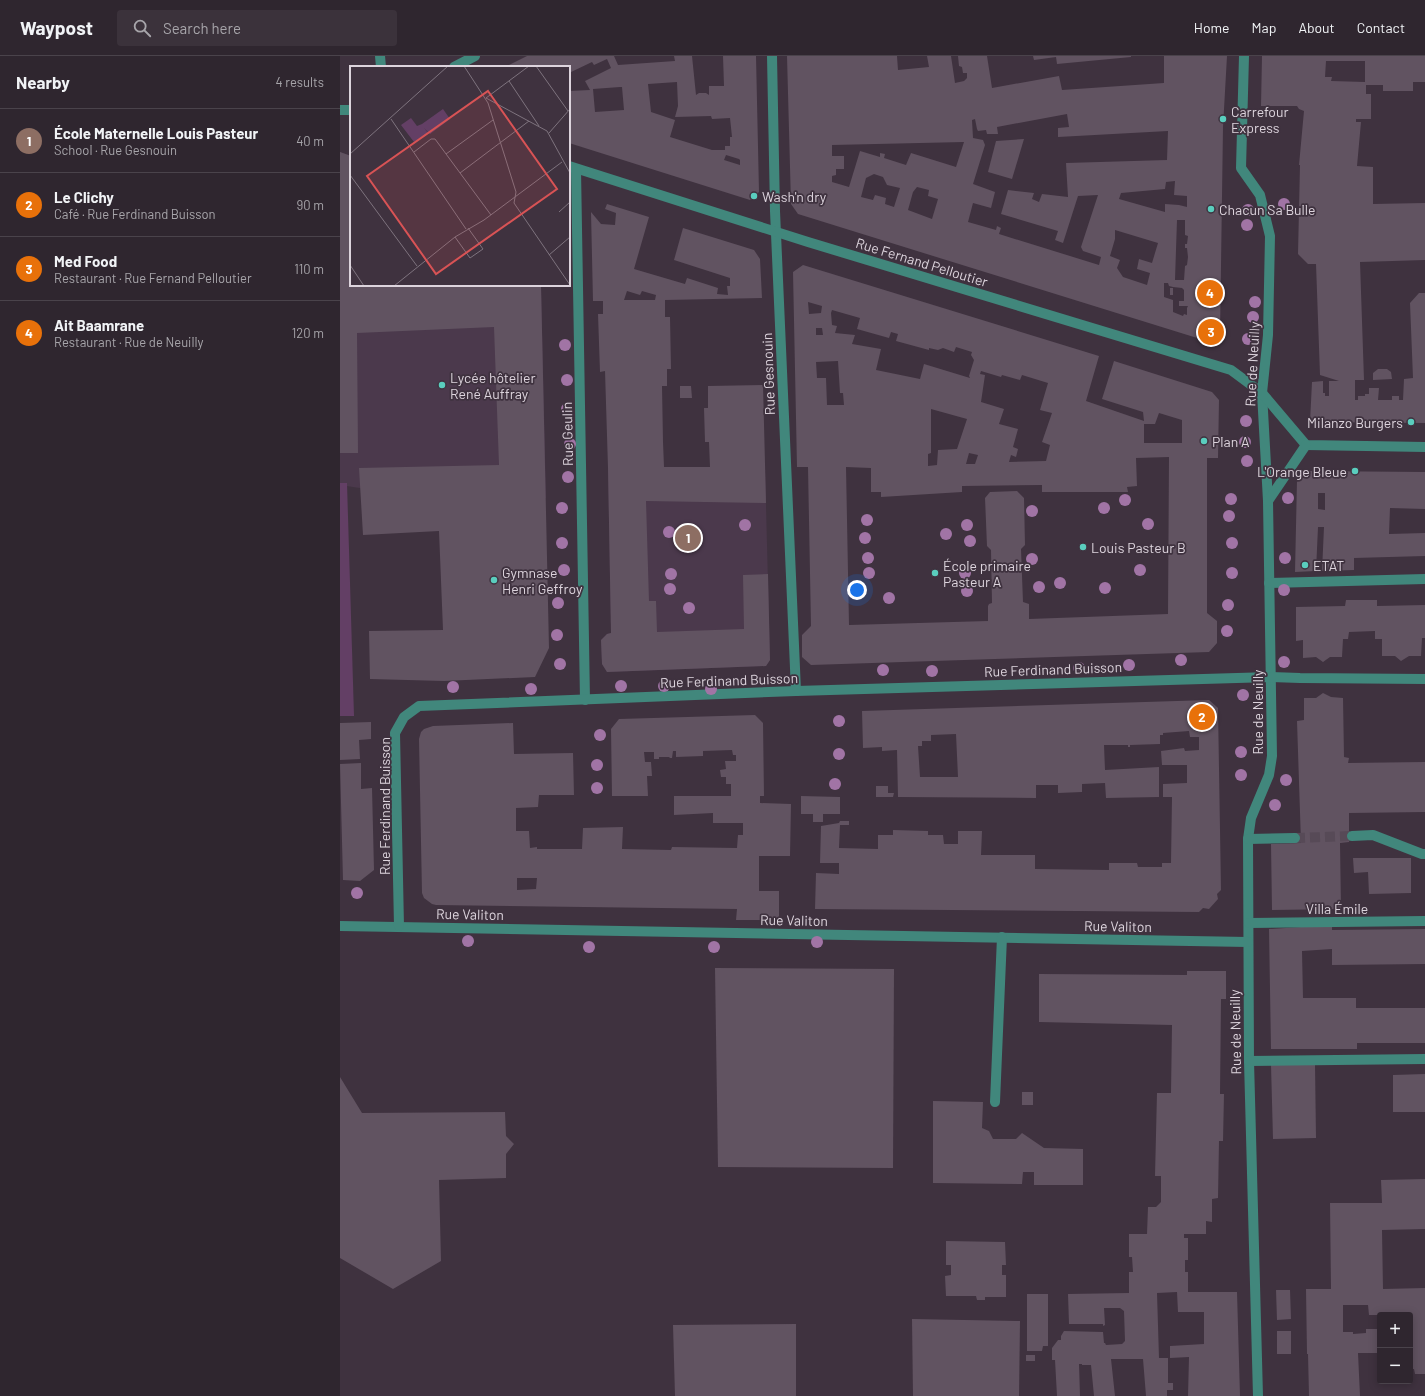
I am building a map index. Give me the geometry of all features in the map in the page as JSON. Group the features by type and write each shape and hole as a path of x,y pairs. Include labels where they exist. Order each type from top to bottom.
{"street":[{"path":"380,56 381,66"},
{"path":"456,66 475,56"},
{"name":"Rue Gesnouin","path":"772,56 776,231 796,691"},
{"name":"Rue de Neuilly","path":"1244,56 1241,168 1260,195 1270,236 1268,335 1262,393 1268,501 1272,756 1268,775 1251,818 1248,839 1249,1061 1258,1396"},
{"name":"Rue Fernand Pelloutier","path":"573,167 776,231 1231,370 1262,393 1306,445"},
{"name":"Rue Geulin","path":"573,167 585,700"},
{"path":"1268,501 1306,445 1425,446"},
{"path":"1269,583 1425,579"},
{"name":"Rue Ferdinand Buisson","path":"400,926 395,733 404,717 419,706 796,691 1271,677 1425,679"},
{"path":"1352,836 1373,836 1425,854"},
{"path":"1248,839 1295,838"},
{"name":"Villa Émile","path":"1249,923 1425,921"},
{"name":"Rue Valiton","path":"340,926 1248,942"},
{"path":"995,1102 1002,938"},
{"path":"1249,1061 1425,1059"}],"shaded area":[{"name":"Lycée hôtelier René Auffray","path":"340,152 350,156 350,286 541,286 546,498 438,500 340,485"},
{"path":"765,467 770,660 766,666 607,672 602,664 601,640 607,634 611,633 608,468"},
{"path":"340,483 347,483 354,716 340,716"}],"building":[{"path":"527,56 614,56 618,65 675,61 674,56 692,56 696,95 699,93 706,93 709,95 709,86 724,86 723,56 756,56 759,192 750,200 570,143 570,91 590,90 585,81 611,68 607,59 594,65 592,62 570,73 570,66 507,66","holes":["677,82 678,106 675,117 711,116 712,119 730,118 732,137 730,137 730,146 725,146 725,150 712,150 670,137 675,120 651,112 648,84","622,87 624,110 595,112 593,89","726,155 739,159 740,165 724,160"]},
{"path":"787,56 897,56 898,70 929,67 927,56 951,56 955,83 964,81 967,78 967,73 963,73 962,67 959,66 958,56 987,56 992,88 1059,76 1062,90 1164,83 1164,56 1227,56 1223,127 1220,336 1210,342 798,214 791,204","holes":["1067,114 1069,127 1058,128 1058,137 1168,131 1167,160 1066,163 1068,197 1042,194 1039,202 1032,199 1034,193 1008,190 1001,214 1058,231 1055,240 1063,243 1078,196 1098,195 1081,247 1083,251 1101,257 1099,265 999,234 1001,228 997,226 996,230 968,222 973,203 991,208 995,192 973,184 985,145 983,140 973,138 972,120 975,119 978,131 986,130 987,134 998,134 997,127","964,142 956,167 911,153 906,165 884,158 885,154 880,153 880,157 860,151 849,187 832,182 832,176 836,175 836,169 844,169 844,156 832,156 832,145","874,174 883,177 887,185 900,188 894,207 885,204 886,198 875,195 873,200 861,197 866,178","1175,181 1174,195 1187,196 1187,207 1165,204 1165,212 1119,199 1121,193 1165,189 1166,182","917,187 929,190 928,196 938,199 932,219 908,210 913,192","1177,220 1185,220 1185,235 1188,236 1187,244 1185,244 1188,257 1187,265 1185,266 1184,280 1175,280","1115,230 1158,243 1152,263 1139,259 1137,269 1150,273 1147,285 1123,277 1117,268 1120,260 1110,256 1115,239","1164,283 1168,283 1169,286 1182,288 1184,290 1184,301 1179,301 1179,306 1188,306 1187,315 1184,314 1183,316 1173,312 1173,300 1164,297"]},
{"path":"1033,56 1131,57 1057,64 1056,57 1034,60"},
{"path":"1262,56 1425,56 1425,82 1413,82 1413,91 1383,91 1383,85 1366,85 1366,94 1371,94 1371,119 1356,119 1356,122 1361,122 1357,166 1373,167 1373,204 1425,203 1425,260 1360,262 1364,380 1355,380 1355,400 1358,400 1358,396 1365,396 1365,394 1369,394 1369,388 1379,388 1378,400 1392,400 1392,396 1399,396 1399,400 1403,400 1404,379 1413,378 1410,303 1419,293 1425,293 1425,423 1310,422 1312,382 1323,381 1323,393 1325,393 1325,396 1329,396 1329,381 1339,381 1320,375 1316,264 1308,264 1298,254 1299,165 1304,111 1299,109 1297,106 1261,106","holes":["1326,61 1365,61 1365,82 1331,81 1332,77 1325,77"]},
{"path":"1024,139 1012,179 988,172 996,141"},
{"path":"340,152 350,156 350,286 541,286 549,648 535,677 444,681 370,679 369,631 443,630 439,531 363,535 359,468 499,465 494,327 357,333 358,453 340,453"},
{"path":"607,204 649,217 634,269 685,284 687,278 718,288 717,294 728,295 727,286 730,286 730,278 674,260 683,228 754,250 760,259 762,298 665,300 665,317 670,317 671,369 667,369 667,386 662,386 663,442 664,467 710,467 709,442 705,442 704,408 708,408 708,386 763,385 766,503 646,501 649,601 656,601 657,632 744,629 743,575 768,574 770,660 766,666 607,672 602,664 601,640 607,634 611,633 608,468 605,371 600,372 598,314 603,314 603,301 593,301 591,212 601,224 615,225 616,213 605,209","holes":["627,291 640,295 642,291 656,295 655,300 624,300"]},
{"path":"803,265 1099,356 1086,401 1144,421 1143,412 1102,399 1114,361 1212,392 1219,400 1218,458 1207,458 1207,613 1217,621 1217,643 1209,652 811,665 802,657 802,635 811,626 808,467 797,467 793,272","holes":["808,302 822,306 821,313 809,314","832,310 860,318 857,329 889,338 891,332 898,334 896,341 929,350 929,348 938,350 943,348 954,352 956,347 972,352 971,355 974,360 969,376 970,378 924,364 920,379 876,370 881,349 852,344 855,335 835,333 837,326 832,325","816,328 822,328 823,335 816,335","838,361 840,393 843,393 844,405 827,405 826,378 817,378 816,362","981,371 1001,377 1002,375 1020,380 1022,375 1048,383 1040,410 1052,413 1042,442 1050,445 1046,461 1009,462 1011,455 1016,457 1018,449 1013,447 1018,429 999,424 1004,409 981,402 985,375 980,374","931,409 967,419 957,449 938,450 937,465 928,466 928,454 931,453","1159,413 1182,420 1182,443 1144,443 1144,424 1155,424","969,453 978,455 975,464 966,464","1169,457 1168,614 1029,619 1029,604 1023,602 1021,549 1025,545 1024,498 1017,491 990,492 985,498 987,546 991,550 992,603 988,606 988,621 849,625 846,467 871,468 871,492 881,492 881,497 962,492 962,486 1042,485 1042,492 1128,492 1127,487 1137,486 1136,458"]},
{"path":"1170,288 1173,288 1173,295 1170,295"},
{"path":"1378,369 1387,369 1391,372 1392,379 1373,380 1373,373"},
{"path":"680,386 691,386 692,398 680,398"},
{"path":"1307,471 1425,472 1425,509 1390,508 1389,534 1425,533 1425,556 1354,558 1354,570 1322,571 1324,527 1318,527 1316,571 1295,572 1297,480 1300,474","holes":["1318,493 1325,493 1325,510 1318,509"]},
{"path":"1346,600 1377,600 1377,606 1425,605 1425,638 1422,638 1421,656 1409,656 1401,661 1395,656 1382,656 1382,639 1375,639 1375,631 1349,632 1348,639 1343,639 1342,657 1330,657 1323,662 1316,657 1303,658 1303,640 1296,641 1296,607 1345,606"},
{"path":"1323,693 1331,697 1343,698 1344,757 1349,758 1348,763 1425,762 1425,812 1349,813 1349,842 1340,843 1341,909 1272,910 1271,844 1301,843 1297,721 1304,720 1304,698 1316,698"},
{"path":"1209,700 1218,708 1221,890 1217,894 1218,899 1209,909 1203,908 1199,912 815,909 816,873 839,874 839,863 820,863 821,826 839,823 840,821 849,821 849,825 840,825 839,848 878,849 878,835 893,835 893,830 928,831 928,835 943,835 944,844 958,844 958,831 982,831 981,855 1035,855 1035,869 1109,870 1109,863 1137,863 1138,867 1162,867 1162,863 1171,863 1172,797 1163,797 1163,784 1187,783 1187,765 1162,765 1161,751 1184,748 1185,751 1199,750 1199,737 1190,737 1189,731 1163,733 1163,735 1160,735 1160,744 1130,745 1130,747 1128,747 1128,745 1104,745 1105,770 1159,767 1159,797 1106,798 1105,783 1082,784 1082,792 1058,793 1058,785 1036,785 1036,798 898,797 897,750 882,751 882,747 863,748 862,711","holes":["956,734 958,777 920,777 918,746 922,746 922,741 931,741 931,735"]},
{"path":"755,715 763,723 764,796 760,796 760,803 791,804 790,856 759,856 759,891 779,891 779,920 736,920 737,909 436,905 424,898 422,893 419,739 421,732 424,729 433,726 513,723 514,754 573,753 574,795 539,795 538,807 516,808 516,831 529,831 530,848 582,849 583,828 623,827 622,849 671,850 672,847 737,848 738,835 743,835 743,823 713,823 713,813 674,815 674,796 731,796 731,784 726,784 726,777 721,777 720,770 726,769 725,761 736,761 736,755 733,755 732,750 703,751 703,756 676,757 676,751 673,751 672,758 659,757 659,759 654,759 654,752 644,752 645,762 651,762 652,776 647,776 648,796 612,796 611,729 619,719","holes":["517,878 537,878 536,889 517,890"]},
{"path":"371,722 371,739 359,740 360,759 340,760 340,723"},
{"path":"361,763 361,789 372,788 374,870 360,881 343,880 340,764"},
{"path":"876,786 888,786 888,793 894,793 893,797 876,797"},
{"path":"801,796 840,797 840,814 823,814 823,822 813,822 813,814 801,814"},
{"path":"1353,858 1411,858 1411,893 1369,894 1368,872 1354,873"},
{"path":"1332,925 1332,930 1425,929 1425,964 1332,965 1332,949 1302,951 1303,998 1356,998 1356,1008 1425,1008 1425,1043 1357,1043 1357,1049 1271,1049 1269,929"},
{"path":"715,968 894,969 893,1168 718,1167"},
{"path":"1187,971 1226,971 1226,999 1221,999 1220,1094 1224,1094 1223,1141 1219,1141 1218,1198 1212,1199 1212,1222 1206,1221 1206,1234 1184,1234 1184,1238 1188,1238 1188,1260 1185,1260 1185,1272 1188,1272 1188,1292 1237,1292 1240,1396 1188,1396 1189,1357 1170,1358 1170,1346 1204,1344 1204,1312 1178,1312 1177,1292 1157,1293 1159,1358 1168,1358 1168,1383 1173,1383 1173,1390 1167,1390 1167,1396 1146,1396 1143,1359 1111,1359 1115,1396 1094,1396 1091,1365 1079,1364 1080,1396 1057,1396 1055,1360 1052,1360 1052,1348 1058,1340 1061,1340 1061,1336 1064,1331 1103,1332 1104,1343 1106,1345 1122,1344 1125,1341 1124,1311 1120,1308 1104,1308 1105,1325 1103,1326 1103,1324 1069,1324 1068,1294 1129,1293 1129,1272 1133,1272 1132,1257 1129,1257 1129,1234 1147,1234 1148,1207 1156,1207 1161,1202 1161,1176 1155,1176 1157,1093 1171,1093 1172,1025 1039,1022 1039,974 1187,975"},
{"path":"1271,1065 1315,1065 1316,1138 1273,1139"},
{"path":"1425,1074 1425,1112 1393,1112 1393,1075"},
{"path":"340,1077 362,1113 505,1112 506,1136 514,1144 506,1154 506,1178 439,1180 441,1261 393,1289 340,1258"},
{"path":"1022,1092 1033,1092 1033,1105 1022,1105"},
{"path":"933,1101 983,1102 982,1128 989,1131 993,1139 1016,1139 1022,1133 1044,1148 1083,1149 1083,1185 1034,1185 1034,1172 1023,1172 1022,1184 933,1183"},
{"path":"1425,1179 1425,1229 1382,1230 1383,1289 1425,1288 1425,1374 1415,1374 1413,1369 1413,1312 1377,1312 1377,1315 1369,1315 1368,1305 1343,1305 1343,1332 1353,1332 1353,1334 1366,1333 1366,1329 1377,1329 1377,1353 1358,1353 1360,1396 1309,1396 1306,1289 1331,1289 1330,1203 1382,1203 1381,1180"},
{"path":"946,1241 1005,1242 1006,1265 1002,1265 1002,1275 1006,1275 1006,1297 985,1297 985,1300 977,1300 976,1296 946,1296 945,1276 951,1275 951,1265 946,1265"},
{"path":"1276,1290 1290,1290 1291,1319 1277,1320"},
{"path":"1027,1294 1048,1294 1048,1346 1043,1346 1042,1351 1027,1351"},
{"path":"912,1319 1020,1321 1019,1396 913,1396"},
{"path":"796,1324 796,1396 675,1396 673,1325"},
{"path":"1277,1331 1291,1331 1291,1354 1277,1354"},
{"path":"1026,1355 1035,1355 1035,1361 1026,1361"}],"tunnel":[{"path":"1295,838 1352,836"}],"place":[{"name":"Carrefour Express","path":"1223,119"},
{"name":"Wash'n dry","path":"754,196"},
{"name":"Chacun Sa Bulle","path":"1211,209"},
{"name":"Ait Baamrane","path":"1210,293"},
{"name":"Med Food","path":"1211,332"},
{"name":"Lycée hôtelier René Auffray","path":"442,385"},
{"name":"Milanzo Burgers","path":"1411,422"},
{"name":"Plan A","path":"1204,441"},
{"name":"L'Orange Bleue","path":"1355,471"},
{"name":"École Maternelle Louis Pasteur","path":"688,538"},
{"name":"Louis Pasteur B","path":"1083,547"},
{"name":"ETAT","path":"1305,565"},
{"name":"École primaire Pasteur A","path":"935,573"},
{"name":"Gymnase Henri Geffroy","path":"494,580"},
{"name":"Le Clichy","path":"1202,717"}]}
